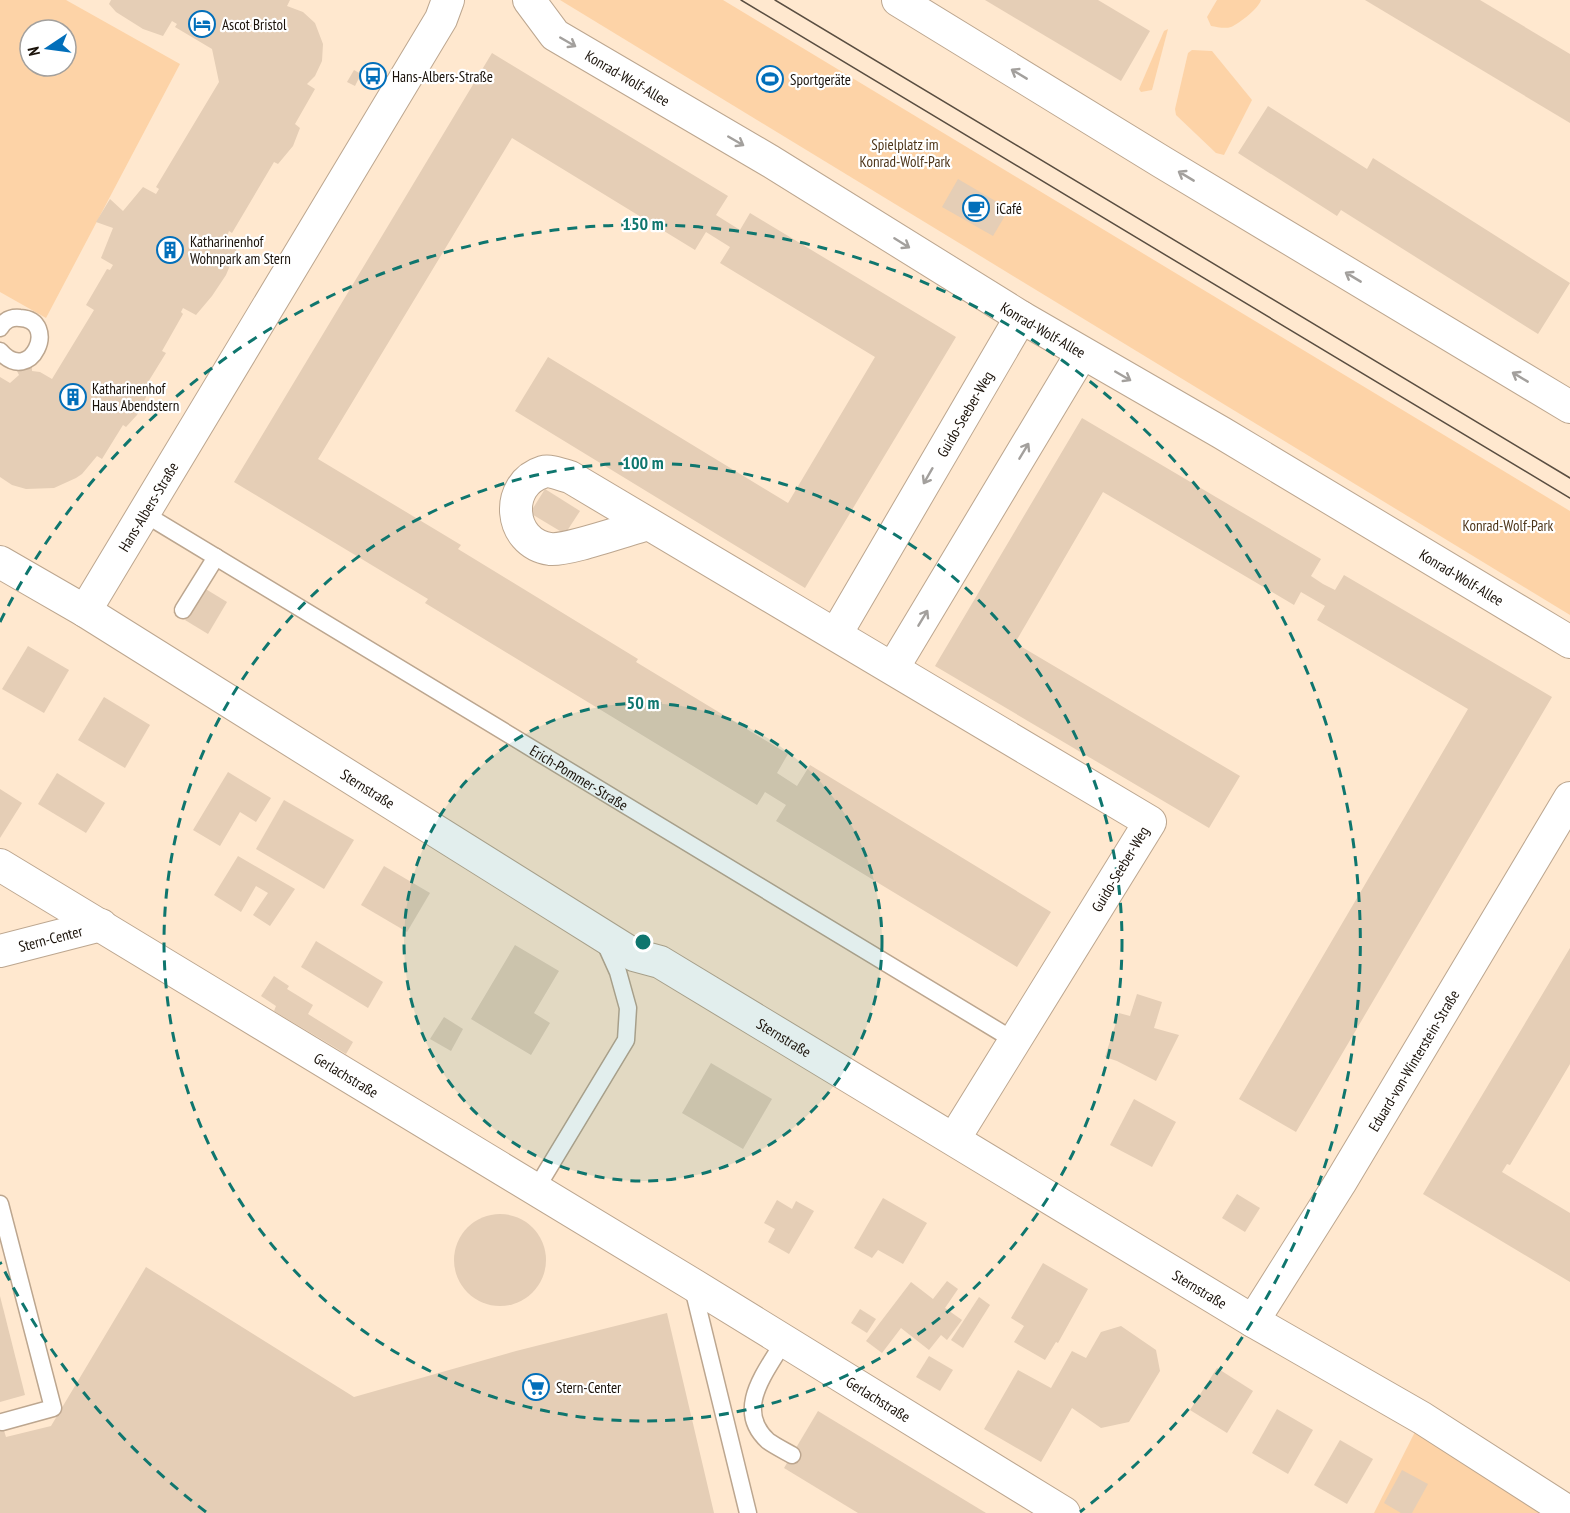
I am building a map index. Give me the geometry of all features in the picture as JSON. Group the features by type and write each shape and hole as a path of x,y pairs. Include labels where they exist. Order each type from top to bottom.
{"street":[{"name":"Hans-Albers-Straße","path":"85,611 441,19 448,0"},
{"name":"Konrad-Wolf-Allee","path":"529,0 555,35 770,161 1021,317 1222,433 1570,642"},
{"path":"898,0 1162,162 1570,407"},
{"name":"Guido-Seeber-Weg","path":"836,634 1021,317"},
{"path":"893,668 1082,353"},
{"name":"Guido-Seeber-Weg","path":"649,524 1150,822 954,1139"},
{"name":"Sternstraße","path":"0,562 85,611 600,932 633,955 660,962 727,1005 954,1139 1253,1321 1422,1418 1570,1513"},
{"name":"Eduard-von-Winterstein-Straße","path":"1253,1321 1340,1183 1570,798"},
{"name":"Gerlachstraße","path":"0,865 692,1284 1064,1513"},
{"name":"Stern-Center","path":"0,951 101,925"}],"lane":[{"path":"0,351 10,360 21,361 31,357 38,348 40,336 35,325 25,318 4,318"},
{"name":"Erich-Pommer-Straße","path":"143,513 1015,1041"},
{"path":"183,610 216,557"},
{"path":"536,1190 626,1040 628,1008 618,972 600,932"},
{"path":"0,1204 53,1408 2,1422"},
{"path":"692,1284 748,1513"},
{"path":"784,1341 757,1388 753,1397 752,1410 758,1426 768,1440 792,1455"}],"green space":[{"path":"0,0 66,0 180,64 46,318 0,292"},
{"name":"Konrad-Wolf-Park","path":"560,0 723,0 1570,511 1570,615"},
{"path":"1217,0 1261,0 1244,19 1226,28 1211,26 1207,17"},
{"path":"1168,29 1152,90 1141,92 1139,89 1164,31"},
{"path":"1192,50 1212,51 1252,100 1224,155 1216,153 1176,115 1175,109 1188,53"},
{"path":"1422,1418 1570,1513 1374,1513"}],"building":[{"path":"111,0 290,0 287,6 303,12 315,23 323,44 322,61 315,76 307,84 315,89 295,124 300,128 293,146 278,164 274,162 232,233 229,231 227,236 239,244 226,275 196,315 183,308 181,312 183,314 162,351 166,353 145,387 149,389 137,415 126,427 123,425 102,459 97,456 76,478 54,488 26,489 12,485 0,477 0,377 10,383 19,375 16,369 32,365 32,371 40,372 52,379 94,310 86,305 107,269 110,270 113,265 101,258 113,228 96,222 110,199 123,211 143,187 156,194 159,189 156,187 219,82 212,49 175,27 177,24 172,21 163,36 143,29 116,12 109,4"},
{"path":"985,0 1098,0 1150,31 1121,81"},
{"path":"1365,0 1480,0 1570,54 1570,123"},
{"path":"492,53 728,196 716,215 740,230 750,213 956,337 805,588 515,411 548,357 788,503 875,357 720,263 730,247 706,232 695,250 512,138 318,459 461,545 458,549 638,659 636,662 788,754 777,773 797,786 810,765 1051,912 1017,967 776,821 786,805 765,792 757,805 425,603 428,599 234,482"},
{"path":"354,70 361,74 355,86 347,82"},
{"path":"1268,106 1367,169 1373,158 1570,283 1538,334 1341,210 1337,216 1238,153"},
{"name":"iCafé","path":"958,179 1009,209 993,236 942,207"},
{"path":"1082,418 1321,559 1311,576 1323,584 1335,590 1344,575 1552,697 1296,1132 1239,1099 1468,709 1317,620 1325,606 1301,592 1294,605 1103,492 1015,643 1240,776 1209,828 935,666"},
{"path":"545,489 580,511 565,534 530,513"},
{"path":"204,588 227,602 208,634 185,620"},
{"path":"28,646 69,670 44,713 2,689"},
{"path":"104,697 150,725 125,768 78,740"},
{"path":"228,772 271,798 256,822 240,812 220,846 193,830"},
{"path":"57,773 105,803 86,833 38,804"},
{"path":"0,789 22,803 0,838"},
{"path":"284,800 354,840 324,889 256,849"},
{"path":"238,856 295,889 270,926 253,915 268,893 256,886 241,912 214,895"},
{"path":"384,866 430,893 407,932 361,905"},
{"path":"316,941 383,982 368,1008 301,967"},
{"path":"515,945 559,971 534,1013 550,1023 531,1055 471,1019"},
{"path":"1570,948 1570,1064 1510,1165 1507,1164 1502,1172 1570,1213 1570,1282 1423,1194"},
{"path":"274,976 289,986 287,989 313,1005 308,1014 353,1042 346,1054 274,1011 276,1006 261,996"},
{"path":"1137,994 1162,1002 1154,1028 1179,1035 1156,1081 1105,1057 1119,1013 1130,1016"},
{"path":"444,1017 463,1029 451,1051 430,1039"},
{"path":"711,1063 772,1099 743,1149 682,1113"},
{"path":"1134,1099 1176,1122 1152,1167 1110,1145"},
{"path":"1237,1194 1260,1208 1245,1232 1222,1218"},
{"path":"883,1198 927,1223 903,1264 878,1250 872,1258 854,1248"},
{"path":"777,1200 792,1209 796,1201 814,1211 789,1254 768,1242 775,1229 764,1223"},
{"path":"500,1214 518,1218 532,1228 542,1242 546,1260 542,1278 532,1292 518,1302 500,1306 482,1302 468,1292 458,1278 454,1260 458,1242 468,1228 482,1218"},
{"path":"1043,1263 1088,1289 1058,1343 1056,1342 1045,1360 1014,1342 1024,1326 1011,1318"},
{"name":"Stern-Center","path":"146,1267 354,1397 516,1351 667,1313 714,1513 0,1513 0,1418 6,1437 51,1426"},
{"path":"947,1281 958,1289 945,1308 962,1320 947,1340 941,1335 929,1350 901,1328 882,1353 866,1341 911,1282 933,1299"},
{"path":"0,1296 25,1395 0,1402"},
{"path":"979,1297 990,1305 963,1348 951,1340"},
{"path":"860,1309 876,1319 867,1333 851,1323"},
{"path":"1121,1326 1156,1350 1160,1371 1129,1422 1101,1428 1072,1408 1041,1462 984,1429 1018,1370 1051,1388 1072,1351 1086,1358 1101,1332"},
{"path":"929,1356 953,1370 940,1391 916,1377"},
{"path":"1217,1368 1253,1391 1227,1433 1190,1410"},
{"path":"1277,1409 1313,1430 1288,1474 1252,1453"},
{"path":"818,1411 986,1513 858,1513 784,1468"},
{"path":"1340,1440 1373,1459 1347,1504 1314,1485"},
{"path":"1402,1470 1428,1484 1412,1513 1401,1513 1384,1503"}],"tram line":[{"path":"741,0 1570,498"},
{"path":"775,0 1570,478"}],"place":[{"name":"Ascot Bristol","path":"202,24"},
{"name":"Hans-Albers-Straße","path":"373,76"},
{"name":"Sportgeräte","path":"770,79"},
{"name":"iCafé","path":"976,208"},
{"name":"Katharinenhof Wohnpark am Stern","path":"170,250"},
{"name":"Katharinenhof Haus Abendstern","path":"73,397"},
{"name":"Stern-Center","path":"536,1387"}],"park label":[{"name":"Spielplatz im Konrad-Wolf-Park","path":"905,152"}]}
